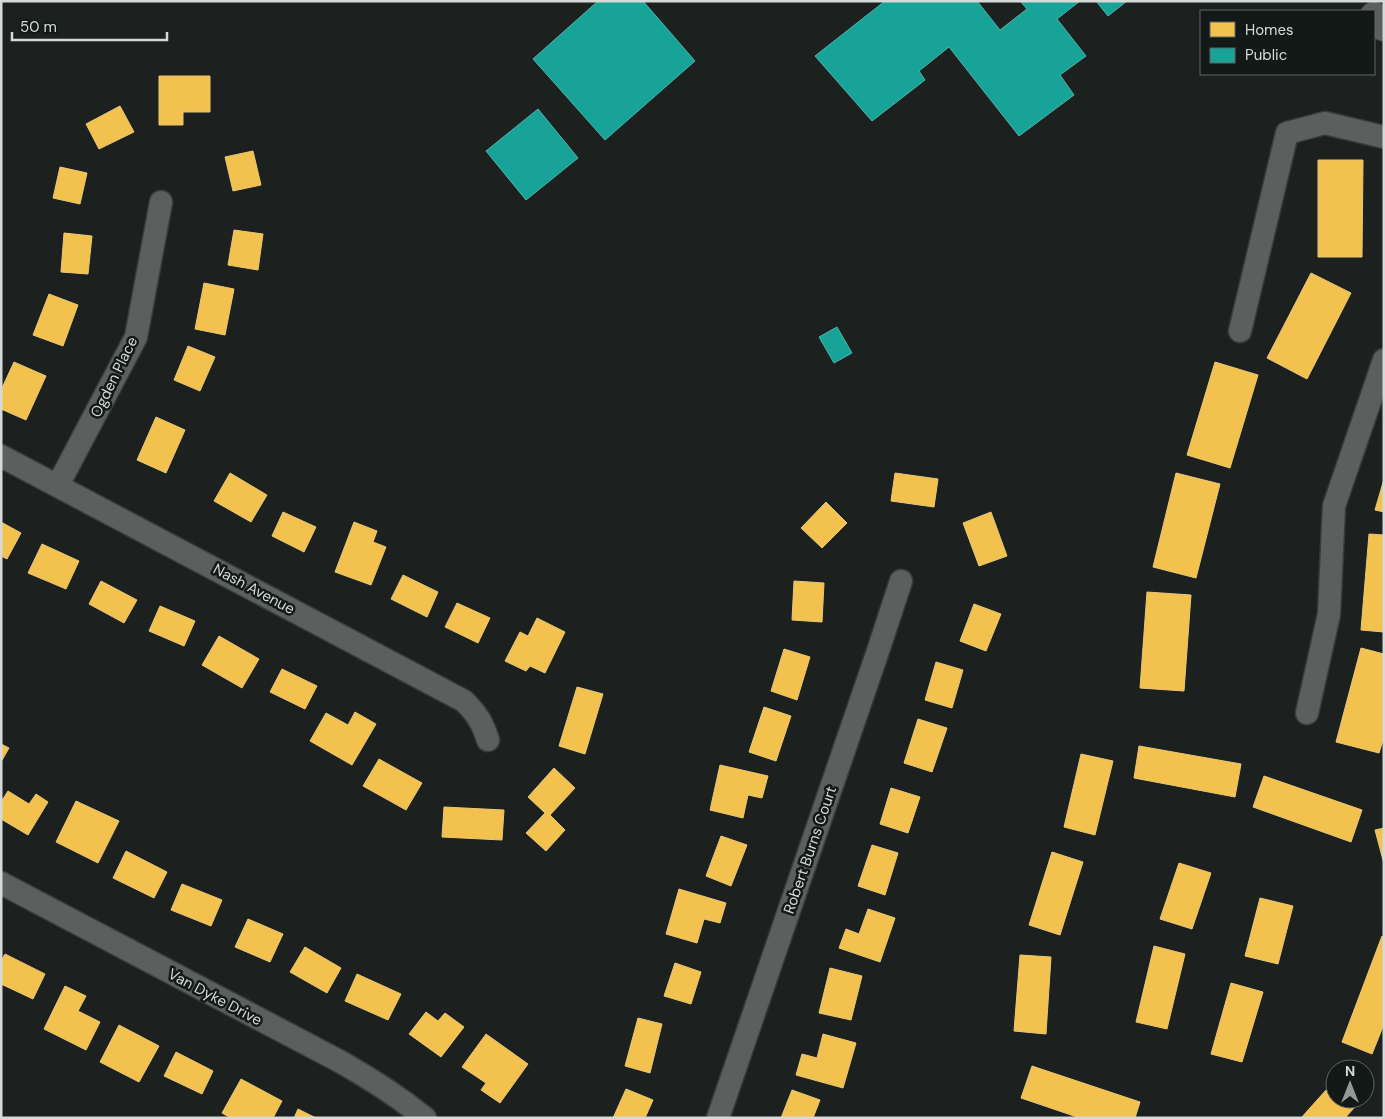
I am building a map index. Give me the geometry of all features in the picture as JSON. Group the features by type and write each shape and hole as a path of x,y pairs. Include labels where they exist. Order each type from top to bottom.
{"street":[{"path":"1360,1 1369,10"},
{"path":"1375,17 1384,27"},
{"path":"1240,331 1287,133 1325,123 1384,137"},
{"name":"Ogden Place","path":"58,486 136,337 161,202"},
{"path":"1307,713 1329,614 1334,506 1384,360"},
{"name":"Nash Avenue","path":"1,456 464,701 483,723 488,740"},
{"name":"Robert Burns Court","path":"718,1118 901,581"},
{"name":"Van Dyke Drive","path":"1,884 341,1062 389,1090 425,1118"}],"building: Homes":[{"path":"159,76 210,76 210,112 183,112 183,125 159,125"},
{"path":"120,106 134,132 99,149 86,124"},
{"path":"253,151 261,185 233,191 225,157"},
{"path":"1318,160 1363,160 1362,257 1318,257"},
{"path":"60,167 87,173 80,204 53,198"},
{"path":"234,230 263,234 258,270 228,265"},
{"path":"64,233 92,236 88,274 61,272"},
{"path":"1311,273 1351,293 1307,379 1267,358"},
{"path":"204,283 234,289 225,335 195,329"},
{"path":"49,294 78,305 63,346 33,335"},
{"path":"188,346 215,357 200,391 174,380"},
{"path":"14,362 46,376 26,420 1,409 1,390"},
{"path":"1215,362 1258,375 1230,468 1187,455"},
{"path":"156,417 185,430 166,473 137,460"},
{"path":"230,473 267,495 251,522 214,501"},
{"path":"895,473 938,479 934,507 891,501"},
{"path":"1176,473 1220,484 1196,578 1153,567"},
{"path":"1384,479 1384,512 1375,510"},
{"path":"826,502 847,523 822,548 801,528"},
{"path":"283,512 316,527 304,552 272,536"},
{"path":"991,512 1007,556 979,566 963,523"},
{"path":"1,522 21,533 7,559 1,556"},
{"path":"354,522 377,531 373,542 386,547 371,585 335,572"},
{"path":"1369,534 1384,535 1384,632 1361,630"},
{"path":"42,544 79,561 66,589 28,573"},
{"path":"403,575 438,592 427,617 391,599"},
{"path":"101,581 137,600 124,623 89,604"},
{"path":"794,581 824,583 822,622 792,620"},
{"path":"1147,592 1191,595 1184,691 1140,688"},
{"path":"457,603 490,618 478,643 445,627"},
{"path":"974,604 1001,614 986,651 960,641"},
{"path":"160,606 195,621 184,646 149,631"},
{"path":"537,618 565,632 545,673 530,666 526,671 505,661 520,632 528,636"},
{"path":"219,636 259,659 242,688 202,665"},
{"path":"1361,648 1384,654 1384,737 1379,753 1336,742"},
{"path":"784,649 810,657 797,700 771,691"},
{"path":"936,662 963,670 952,708 925,700"},
{"path":"282,669 317,686 305,709 270,692"},
{"path":"577,687 603,694 585,754 559,746"},
{"path":"764,707 791,716 776,761 749,752"},
{"path":"355,712 376,724 352,765 310,741 326,713 348,725"},
{"path":"918,719 947,728 932,772 904,763"},
{"path":"1,744 9,748 1,762"},
{"path":"1139,746 1241,764 1235,797 1134,778"},
{"path":"1081,754 1113,761 1095,835 1064,827"},
{"path":"379,759 422,783 406,810 363,786"},
{"path":"720,765 768,776 762,798 748,795 743,818 710,810"},
{"path":"554,768 575,788 550,815 565,830 546,851 526,833 545,813 528,797"},
{"path":"1264,776 1362,810 1351,842 1253,807"},
{"path":"891,788 920,797 908,833 880,824"},
{"path":"8,791 29,804 36,794 48,802 28,835 1,819 1,802"},
{"path":"76,801 119,821 98,863 56,842"},
{"path":"444,807 504,810 502,840 442,837"},
{"path":"1384,828 1384,864 1375,830"},
{"path":"721,836 747,845 731,886 706,876"},
{"path":"872,845 898,853 885,895 858,886"},
{"path":"126,851 167,872 154,898 113,878"},
{"path":"1052,852 1083,862 1060,935 1029,925"},
{"path":"1179,863 1211,873 1192,929 1160,919"},
{"path":"182,884 222,900 211,926 171,910"},
{"path":"679,889 726,903 720,923 704,919 697,943 666,934"},
{"path":"1260,898 1293,906 1278,964 1245,956"},
{"path":"868,909 895,918 880,962 839,948 846,929 859,934"},
{"path":"248,919 283,934 270,962 235,947"},
{"path":"1382,936 1384,937 1384,1024 1372,1054 1342,1042"},
{"path":"1154,946 1185,954 1167,1029 1136,1022"},
{"path":"305,947 341,968 327,993 290,972"},
{"path":"5,954 45,974 33,999 1,984 1,961"},
{"path":"1020,955 1051,957 1046,1034 1014,1031"},
{"path":"675,963 701,972 691,1004 664,996"},
{"path":"830,968 862,976 851,1020 819,1013"},
{"path":"357,974 401,994 388,1020 345,1001"},
{"path":"1231,983 1263,992 1242,1062 1211,1054"},
{"path":"65,986 86,996 78,1011 100,1022 86,1050 44,1029"},
{"path":"426,1012 438,1021 445,1013 464,1027 441,1057 409,1034"},
{"path":"638,1018 662,1024 650,1073 625,1066"},
{"path":"119,1025 159,1046 139,1082 100,1062"},
{"path":"486,1034 528,1064 500,1103 481,1090 486,1083 462,1067"},
{"path":"823,1034 856,1043 843,1088 796,1075 802,1054 817,1058"},
{"path":"176,1052 213,1071 202,1094 164,1076"},
{"path":"1032,1066 1140,1102 1135,1118 1080,1118 1021,1098"},
{"path":"241,1079 282,1101 273,1118 231,1118 222,1113"},
{"path":"626,1089 653,1100 645,1118 613,1118"},
{"path":"792,1090 820,1100 813,1118 781,1118"},
{"path":"1325,1091 1325,1109 1353,1109 1345,1118 1301,1118"},
{"path":"298,1109 316,1118 294,1118"}],"building: Public":[{"path":"598,1 643,1 695,61 605,140 533,59"},
{"path":"885,1 977,1 1000,30 1027,9 1020,1 1080,1 1057,19 1086,56 1060,75 1074,95 1019,136 949,47 919,71 925,80 872,121 815,56"},
{"path":"1096,1 1127,1 1108,16"},
{"path":"538,109 578,158 526,200 486,151"},
{"path":"837,327 852,353 834,363 819,337"}]}
